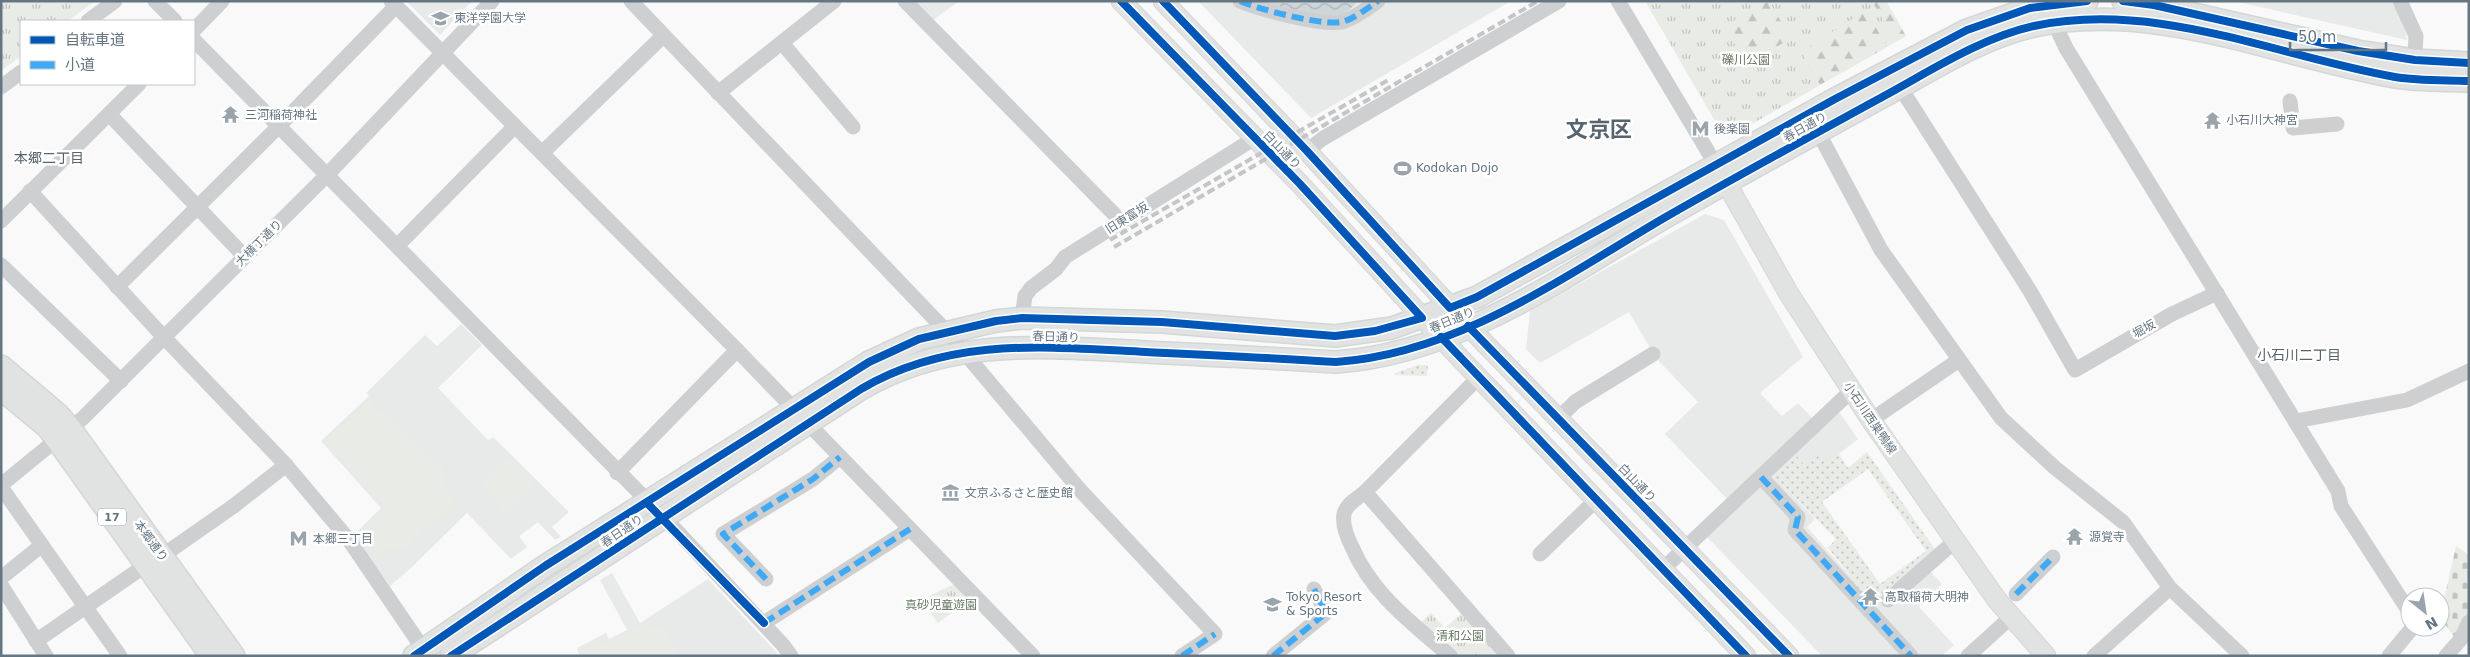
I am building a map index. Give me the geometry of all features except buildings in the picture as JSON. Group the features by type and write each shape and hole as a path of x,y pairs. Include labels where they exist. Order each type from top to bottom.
{"highway":[{"name":"春日通り","path":"457,654 663,518 802,418 884,354 919,339 1022,318 1162,322 1335,336 1375,332 1422,318 1476,297 1721,174 1818,132 1900,87 1996,39 2023,29 2054,13 2087,1"},
{"name":"春日通り","path":"2123,1 2154,5 2358,51 2414,70 2469,81"},
{"name":"春日通り","path":"422,653 545,566 647,503 881,377 925,360 997,347 1071,348 1336,362 1384,355 1441,337 1507,308 1721,174 1967,30 2020,11 2150,21 2376,73 2469,63"},
{"name":"本郷通り","path":"1,366 59,415 64,435 154,560 234,656"},
{"name":"本郷通り","path":"1,390 47,427 64,435"},
{"name":"本郷通り","path":"154,560 211,656"}],"main road":[{"name":"白山通り","path":"1121,1 1255,138 1422,318 1746,656"},
{"name":"白山通り","path":"1163,1 1307,151 1450,308 1789,656"},
{"name":"小石川西巣鴨線","path":"1721,174 1789,294 1871,420 1955,541 2011,617 2046,656"}],"street":[{"path":"89,20 114,1"},
{"path":"155,1 174,20"},
{"path":"195,29 222,1"},
{"name":"大横丁通り","path":"1,486 64,435 121,380 327,175 492,1"},
{"path":"631,1 965,352 1080,490 1215,634 1182,656"},
{"path":"718,93 834,1"},
{"path":"905,1 1036,132 1120,223"},
{"path":"1240,1 1256,8 1328,23 1344,22 1378,1"},
{"path":"1307,151 1322,139 1559,1"},
{"path":"1618,1 1721,174"},
{"path":"2400,1 2416,36 2414,70"},
{"path":"117,287 279,126 393,3 736,350 1033,656"},
{"path":"2054,13 2066,48 2296,421 2338,491 2342,506 2400,598"},
{"path":"542,153 663,36"},
{"path":"195,41 663,518 764,623 791,656"},
{"path":"782,43 853,127"},
{"path":"1,87 20,73"},
{"path":"1,221 138,85"},
{"name":"堀坂","path":"1900,87 2030,291 2075,370 2172,314 2216,293"},
{"path":"2290,101 2293,128 2337,124"},
{"path":"109,114 245,257"},
{"path":"397,246 515,126"},
{"path":"1818,132 1881,250 2001,418 2054,467 2123,522 2170,588 2242,656"},
{"name":"旧東富坂","path":"1022,318 1025,296 1031,288 1056,269 1065,257 1255,138"},
{"path":"30,192 117,287 286,465 349,540 422,653"},
{"path":"1,265 121,380"},
{"path":"617,473 736,350"},
{"path":"1558,419 1575,402 1653,354"},
{"path":"1871,420 1959,360"},
{"path":"2296,421 2407,400 2469,371"},
{"path":"1450,656 1393,607 1373,584 1356,558 1348,539 1344,514 1347,507 1365,492 1479,378"},
{"path":"1663,569 1852,391"},
{"path":"766,579 723,534 813,479 840,457"},
{"path":"36,641 235,505 286,465"},
{"path":"1760,477 1798,517 1795,530 1911,656"},
{"path":"1,486 120,656"},
{"path":"1365,492 1508,656"},
{"path":"1540,554 1596,500"},
{"path":"764,623 910,529"},
{"path":"1888,600 1955,541"},
{"path":"1,578 42,545"},
{"path":"2016,594 2053,557"},
{"path":"1,586 46,656"},
{"path":"2094,656 2170,588"},
{"path":"1273,656 1326,613 1314,589"},
{"path":"1968,656 2011,617"},
{"path":"2446,656 2465,643 2469,622"},
{"path":"2389,656 2405,637"}],"shaded area":[{"name":"東洋学園大学","path":"406,1 472,1 440,35"},
{"path":"909,1 959,1 929,23"},
{"path":"1198,1 1511,1 1311,118"},
{"path":"2233,1 2395,1 2402,14 2407,40"},
{"path":"1705,214 1724,220 1803,357 1760,393 1782,416 1798,403 1813,419 1728,500 1665,434 1698,402 1656,358 1629,312 1540,363 1526,349 1530,311"},
{"path":"461,324 482,345 438,388 488,440 493,437 569,512 552,527 561,537 555,540 538,522 519,536 527,547 511,559 467,513 390,586 353,536 381,508 321,441 369,396 366,393 425,335 437,346"},
{"path":"1838,411 1858,439 1826,464 1806,467 1794,453"},
{"path":"1772,474 1815,519 1807,527 1850,576 1844,581 1870,610 1883,599 1929,570 1942,584 1919,607 1954,645 1942,656 1822,656 1707,537"},
{"path":"612,573 640,623 708,579 780,656 579,656 577,648 606,633 609,639 627,630 600,580"}],"green space":[{"path":"1,1 95,1 69,20 20,20 20,57 1,71"},
{"name":"礫川公園","path":"1645,1 1886,1 1906,36 1738,132 1718,126"},
{"path":"1765,1 1769,1 1791,39 1768,51 1744,59 1724,27"},
{"path":"1872,1 1886,1 1906,36 1896,42"},
{"path":"1866,10 1887,47 1820,85 1801,52"},
{"path":"1418,365 1428,365 1427,376 1395,375 1395,373"},
{"path":"369,399 448,472 444,487 457,502 402,550 393,546 380,556 363,531 384,508 325,442"},
{"path":"1867,452 1937,552 1870,611 1844,581 1850,575 1828,548 1836,539 1772,474 1794,453 1806,467 1818,456 1826,464 1839,454 1848,468","holes":["1868,469 1926,551 1880,584 1822,502"]},
{"path":"509,457 537,484 505,513 481,484"},
{"path":"2456,546 2469,555 2469,612 2456,639 2450,631 2450,587 2447,587"},
{"name":"真砂児童遊園","path":"954,584 968,601 938,623 921,600"},
{"name":"清和公園","path":"1431,613 1445,628 1462,613 1498,656 1458,656 1421,622"},
{"path":"648,621 650,626 662,627 679,656 583,656 580,650 599,639 606,644"}],"water":[{"path":"1260,1 1358,1 1344,15 1314,15"}],"railway":[{"path":"1114,247 1538,1"},
{"path":"1110,240 1390,79"}],"marked path":[{"path":"1240,1 1293,17 1324,22 1345,21 1378,1"},
{"path":"766,579 723,534 813,479 840,457"},
{"path":"1761,477 1798,517 1795,530 1911,656"},
{"path":"764,623 910,529"},
{"path":"2016,594 2053,557"},
{"path":"1273,656 1326,613 1314,589"},
{"path":"1182,656 1215,634"}],"cycle path":[{"path":"414,656 545,566 869,362 919,339 996,321 1022,318 1162,322 1335,336 1375,331 1422,318 1300,184 1121,1"},
{"path":"1163,1 1307,151 1450,308 1477,297 1835,99 1967,30 2030,8 2087,1"},
{"path":"2123,1 2154,5 2358,51 2415,60 2469,63"},
{"path":"451,656 861,389 895,372 930,360 1000,349 1072,348 1336,362 1381,356 1424,344 1508,309 1691,202 1939,66 1995,38 2014,31 2034,26 2080,20 2125,20 2170,25 2216,34 2350,68 2395,77 2422,80 2469,81"},
{"path":"1468,326 1789,656"},
{"path":"1441,337 1746,656"},
{"path":"647,503 764,623"}],"place":[{"name":"東洋学園大学","path":"440,18"},
{"name":"三河稲荷神社","path":"231,115"},
{"name":"小石川大神宮","path":"2212,120"},
{"name":"後楽園","path":"1700,129"},
{"name":"Kodokan Dojo","path":"1402,168"},
{"name":"文京ふるさと歴史館","path":"951,493"},
{"name":"源覚寺","path":"2075,537"},
{"name":"本郷三丁目","path":"299,539"},
{"name":"高取稲荷大明神","path":"1871,597"},
{"name":"Tokyo Resort & Sports","path":"1272,604"}],"district":[{"name":"文京区","path":"1599,129"},
{"name":"本郷二丁目","path":"49,158"},
{"name":"小石川二丁目","path":"2299,355"}]}
